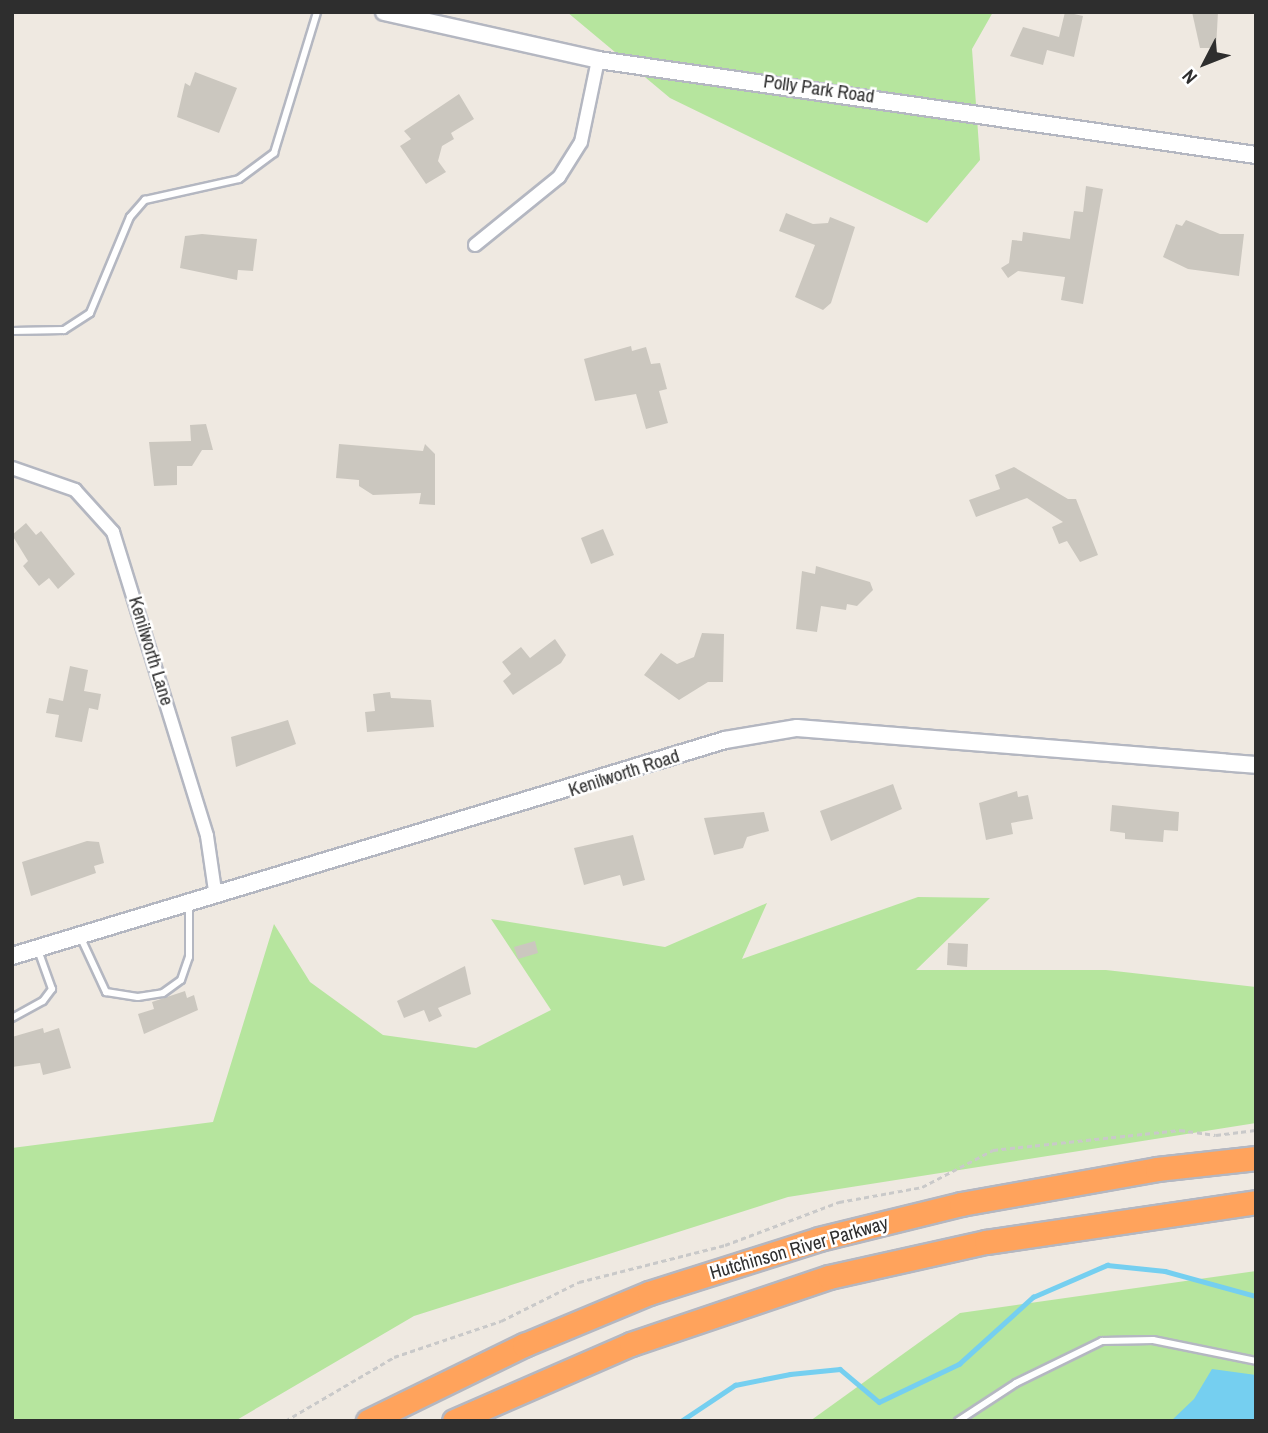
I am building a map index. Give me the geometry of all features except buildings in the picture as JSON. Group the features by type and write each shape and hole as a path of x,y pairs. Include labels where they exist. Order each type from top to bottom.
{"highway":[{"name":"Hutchinson River Parkway","path":"368,1421 524,1345 636,1298 819,1239 987,1200 1157,1169 1256,1157"},
{"name":"Hutchinson River Parkway","path":"454,1421 631,1344 829,1278 986,1242 1256,1202"}],"street":[{"name":"Polly Park Road","path":"384,12 598,60 1256,155"},
{"path":"475,245 559,177 582,142 598,60"},
{"name":"Kenilworth Lane","path":"12,468 75,490 113,533 207,836 215,891"},
{"name":"Kenilworth Road","path":"12,956 215,891 725,740 797,729 1256,765"}],"lane":[{"path":"12,331 64,330 90,313 130,217 145,200 239,179 274,153 317,12"},
{"path":"79,934 106,992 138,997 163,993 181,980 189,957 188,900"},
{"path":"12,1018 43,1001 52,989 37,948"},
{"path":"958,1421 1016,1383 1102,1341 1153,1340 1256,1361"}],"green space":[{"path":"567,12 993,12 972,49 980,160 927,223 670,98"},
{"path":"918,897 990,898 916,970 1106,970 1256,987 1256,1123 788,1197 414,1316 235,1421 12,1421 12,1148 213,1122 274,924 310,982 383,1035 476,1048 551,1010 491,919 665,947 767,903 742,959"},
{"path":"1256,1271 1256,1421 810,1421 960,1313"}],"water":[{"path":"1212,1369 1256,1375 1256,1421 1171,1421 1194,1399"}],"waterway":[{"path":"681,1421 735,1385 790,1374 840,1369 879,1402 959,1364 1033,1297 1107,1265 1165,1271 1256,1296"}]}
